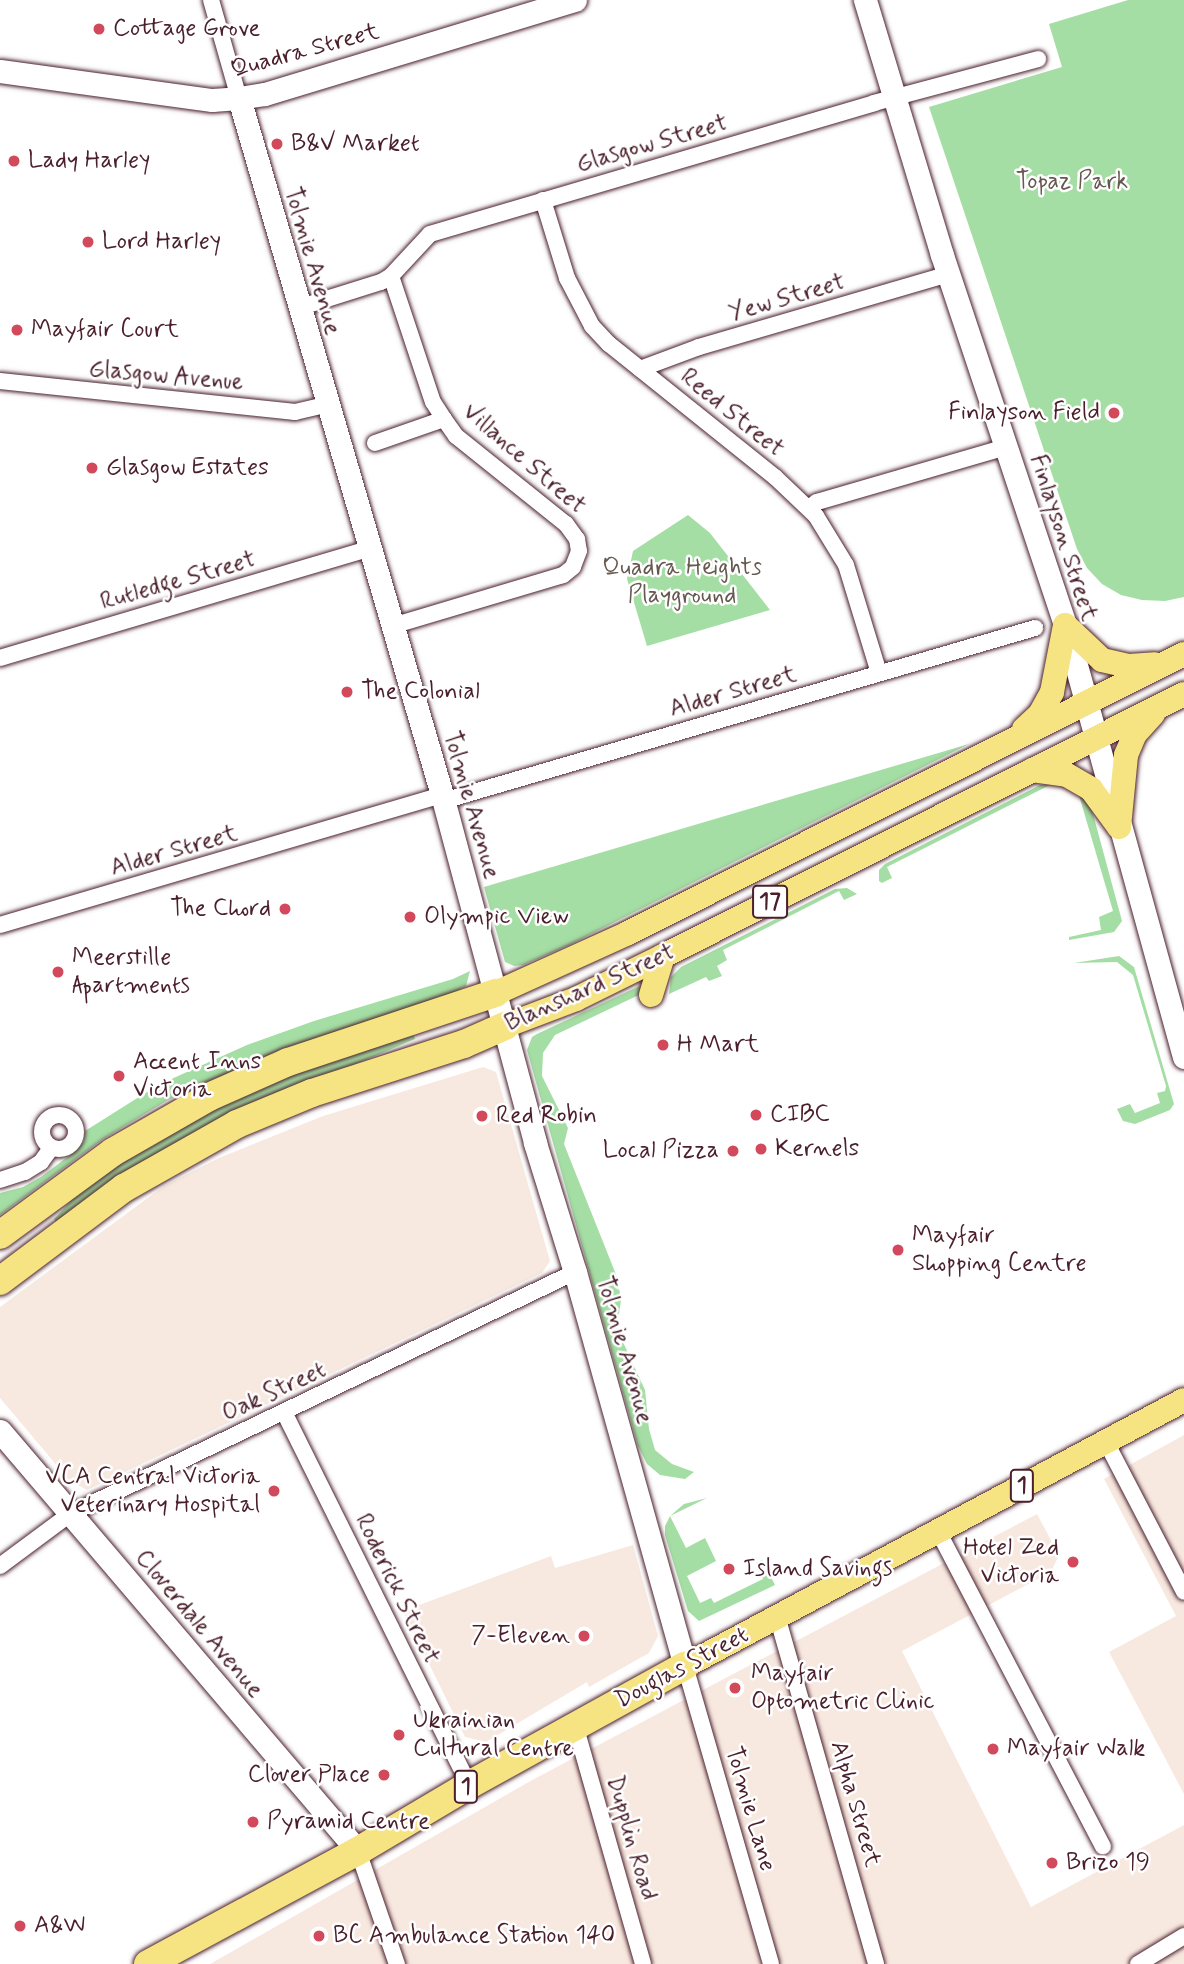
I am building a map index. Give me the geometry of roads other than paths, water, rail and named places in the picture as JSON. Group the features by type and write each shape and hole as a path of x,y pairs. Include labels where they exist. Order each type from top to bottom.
{"highway":[{"name":"Blanshard Street","path":"0,1235 113,1152 209,1097 299,1058 496,993"},
{"name":"Blanshard Street","path":"0,1281 124,1188 213,1136 276,1107 464,1044 505,1026"},
{"name":"Douglas Street","path":"148,1964 358,1852 469,1785 685,1666"}],"main road":[{"name":"Quadra Street","path":"0,71 212,100 239,98 265,94 575,0"},
{"name":"Finlayson Street","path":"865,0 948,274 1065,625 1184,1057"},
{"name":"Tolmie Avenue","path":"239,98 326,405 443,798 550,1195 575,1272 685,1666"},
{"path":"1065,625 1102,660 1129,666 1175,659"},
{"path":"1016,737 1040,714 1052,692 1065,625"},
{"name":"Blanshard Street","path":"496,993 628,933 1175,659"},
{"path":"1119,827 1124,767 1129,747 1144,723 1175,698"},
{"name":"Blanshard Street","path":"505,1026 576,999 1175,698"},
{"path":"1032,770 1067,775 1082,783 1091,789 1119,827"},
{"path":"650,995 663,956"},
{"name":"Douglas Street","path":"685,1666 1105,1440 1184,1401"},
{"name":"Cloverdale Avenue","path":"0,1431 358,1852"}],"street":[{"name":"Tolmie Avenue","path":"211,0 239,98"},
{"name":"Glasgow Street","path":"298,307 375,285 391,276 430,234 893,98 1038,59"},
{"name":"Reed Street","path":"543,200 567,278 592,326 609,344 810,507 846,565 879,673"},
{"name":"Yew Street","path":"640,369 699,347 948,274"},
{"name":"Villance Street","path":"391,276 433,402 444,419 456,436 566,524 577,539 578,559 563,575 392,626"},
{"name":"Glasgow Avenue","path":"0,381 295,412 326,405"},
{"path":"375,443 444,419"},
{"path":"810,507 817,502 1006,447"},
{"name":"Rutledge Street","path":"0,658 369,549"},
{"name":"Alder Street","path":"0,925 1035,628"},
{"path":"0,1180 25,1172 41,1162 51,1148"},
{"name":"Oak Street","path":"0,1566 71,1514 575,1272"},
{"name":"Roderick Street","path":"284,1412 469,1785"},
{"path":"1105,1440 1184,1592"},
{"path":"938,1531 1103,1846"},
{"name":"Alpha Street","path":"777,1616 876,1964"},
{"name":"Tolmie Lane","path":"685,1666 771,1964"},
{"name":"Dupplin Road","path":"575,1725 643,1964"},
{"path":"358,1852 397,1964"},
{"path":"1138,1964 1184,1936"}],"place":[{"name":"Cottage Grove","path":"99,29"},
{"name":"B&V Market","path":"277,144"},
{"name":"Lady Harley","path":"14,161"},
{"name":"Lord Harley","path":"88,242"},
{"name":"Mayfair Court","path":"17,330"},
{"name":"Finlayson Field","path":"1114,413"},
{"name":"Glasgow Estates","path":"92,468"},
{"name":"The Colonial","path":"347,692"},
{"name":"The Chord","path":"285,909"},
{"name":"Olympic View","path":"410,917"},
{"name":"Meerstille Apartments","path":"58,972"},
{"name":"H Mart","path":"663,1045"},
{"name":"Accent Inns Victoria","path":"119,1076"},
{"name":"CIBC","path":"756,1115"},
{"name":"Red Robin","path":"482,1116"},
{"name":"Kernels","path":"761,1149"},
{"name":"Local Pizza","path":"733,1151"},
{"name":"Mayfair Shopping Centre","path":"898,1250"},
{"name":"VCA Central Victoria Veterinary Hospital","path":"274,1491"},
{"name":"Hotel Zed Victoria","path":"1073,1562"},
{"name":"Island Savings","path":"729,1569"},
{"name":"7-Eleven","path":"584,1636"},
{"name":"Mayfair Optometric Clinic","path":"735,1688"},
{"name":"Ukrainian Cultural Centre","path":"399,1735"},
{"name":"Mayfair Walk","path":"993,1749"},
{"name":"Clover Place","path":"384,1775"},
{"name":"Pyramid Centre","path":"253,1822"},
{"name":"Brizo 19","path":"1052,1863"},
{"name":"A&W","path":"20,1926"},
{"name":"BC Ambulance Station 140","path":"319,1936"}],"park label":[{"name":"Topaz Park","path":"1072,182"},
{"name":"Quadra Heights Playground","path":"682,582"}]}
